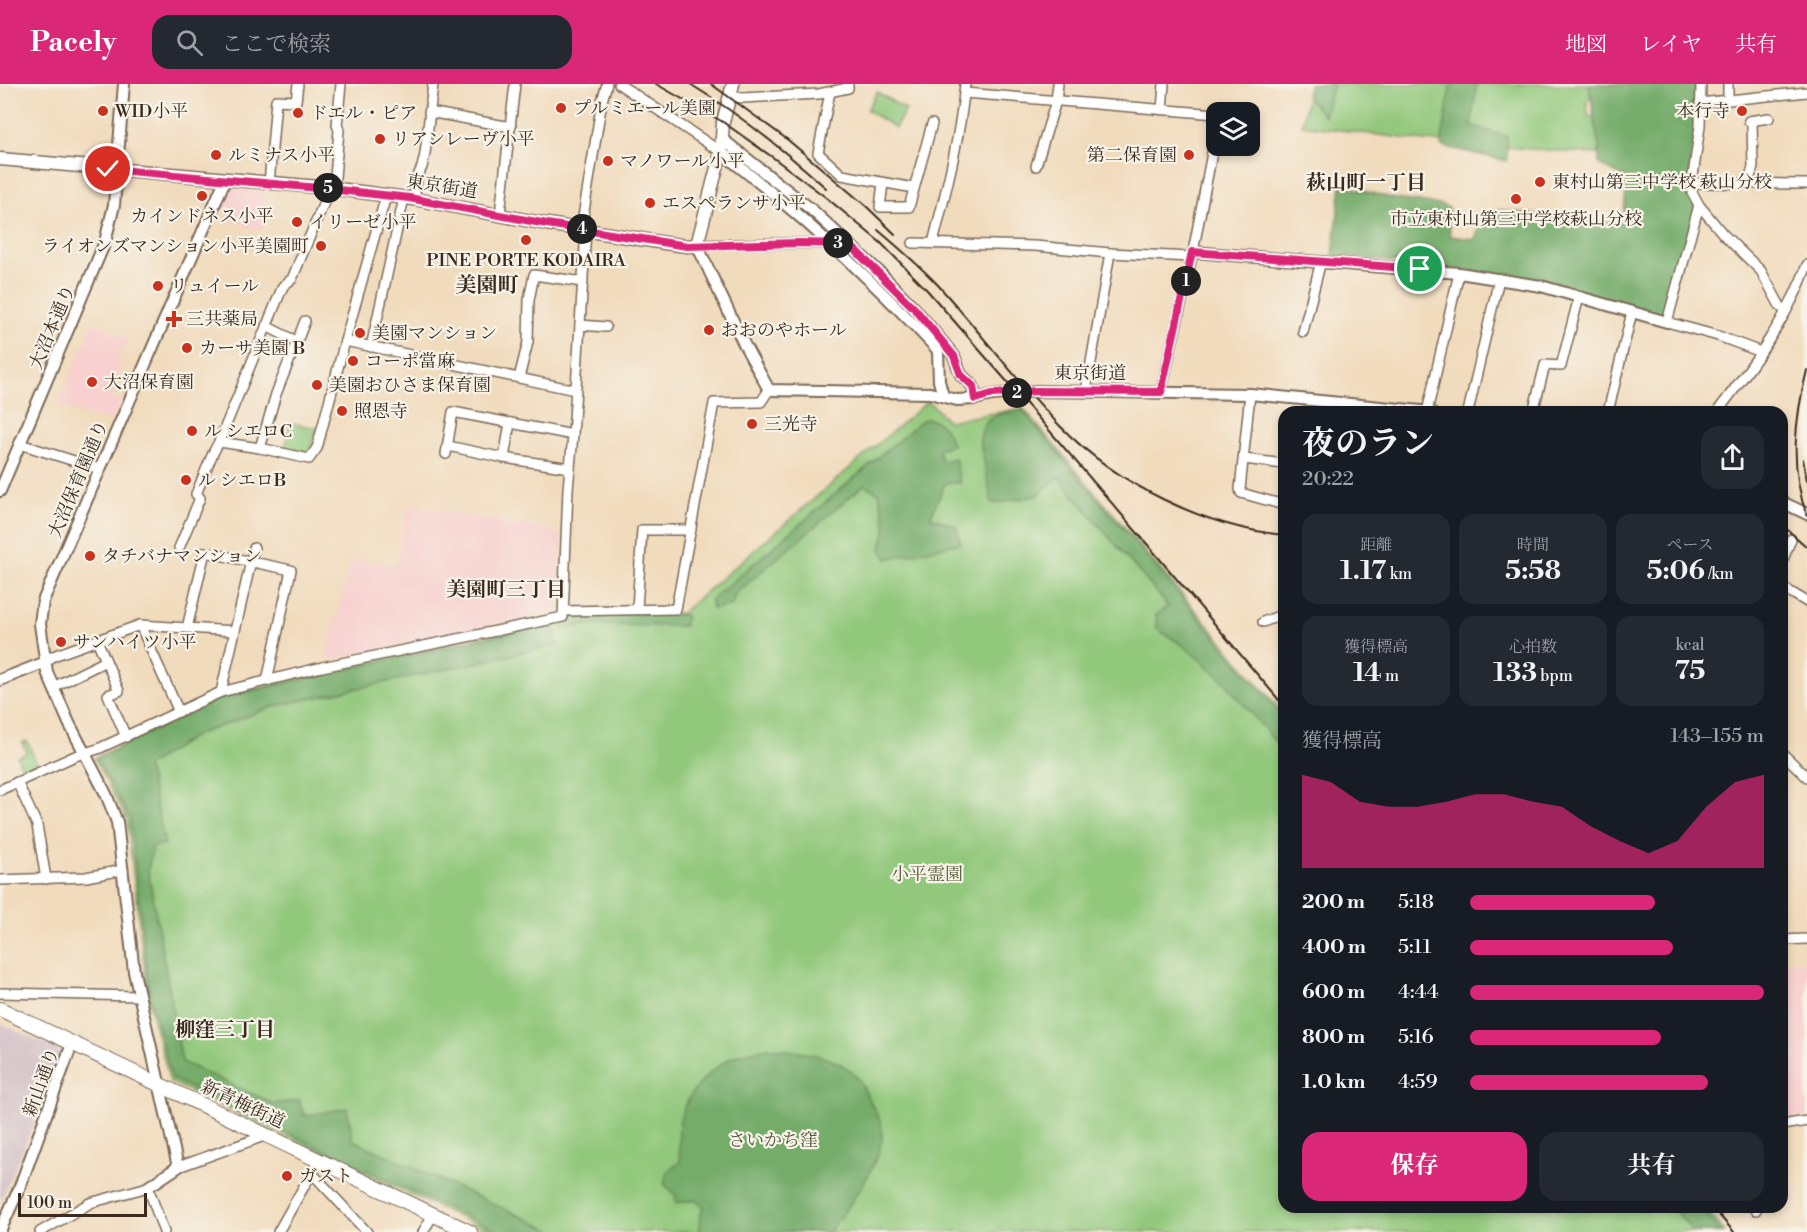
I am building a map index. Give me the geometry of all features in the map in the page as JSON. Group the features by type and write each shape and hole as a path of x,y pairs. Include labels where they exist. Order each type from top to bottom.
{"main road":[{"path":"697,245 721,152 723,123 732,90"},
{"name":"東京街道","path":"0,159 332,189 409,199 665,243 697,245"},
{"name":"新青梅街道","path":"0,1008 470,1232"}],"street":[{"name":"大沼本通り","path":"0,491 105,242 114,205 124,84"},
{"path":"269,184 276,100 296,101 298,84"},
{"path":"179,548 200,498 196,494 283,286 292,279 332,189 339,130 341,84"},
{"path":"371,347 409,199 422,167 433,84"},
{"path":"500,214 515,84"},
{"path":"0,790 85,752 126,737 221,692 322,667 563,616 570,468 583,282 583,230 602,101 607,84"},
{"path":"619,84 721,152 772,192 877,286 936,348 943,396"},
{"path":"732,90 742,98 830,92 848,88 848,84"},
{"path":"1036,166 1056,101 1058,84"},
{"path":"1162,110 1164,84"},
{"path":"1701,84 1700,126 1692,192 1699,205 1723,234 1761,271 1785,311"},
{"path":"1728,84 1728,100"},
{"path":"1768,84 1769,96"},
{"path":"933,243 946,193 965,88 1056,101 1206,113"},
{"path":"830,92 818,153 842,176 914,189"},
{"path":"1700,103 1807,92"},
{"path":"429,112 511,127"},
{"path":"1748,183 1753,167 1750,121 1769,118"},
{"path":"883,183 880,207 909,207 932,124"},
{"path":"722,139 804,204 849,244 915,309 954,356 961,375 973,386 975,399"},
{"path":"1161,392 1211,156"},
{"name":"大沼保育園通り","path":"178,1167 139,996 131,950 117,822 106,794 47,672 40,624 43,601 225,180"},
{"path":"1692,183 1807,184"},
{"path":"219,442 309,459 317,448 386,196"},
{"path":"1667,322 1699,205"},
{"path":"913,243 1035,246 1110,253 1321,261 1459,273 1541,286 1718,336 1761,352"},
{"path":"564,610 676,609 714,404 761,402 769,390 744,344 697,245 849,244"},
{"path":"1086,391 1110,253"},
{"path":"1303,332 1321,261"},
{"path":"1721,406 1761,352 1800,286 1807,265"},
{"path":"1430,406 1459,273"},
{"path":"519,378 528,342 529,300 534,275 583,282"},
{"path":"1469,406 1499,279"},
{"path":"1535,406 1545,365 1561,366 1579,297"},
{"path":"1609,406 1632,312"},
{"path":"260,448 276,394 305,321"},
{"path":"580,325 606,327"},
{"path":"266,326 296,341"},
{"path":"345,341 575,390"},
{"name":"東京街道","path":"769,390 930,393 957,400 975,399 992,394 1086,391 1250,394 1344,406"},
{"path":"1250,394 1241,493 1278,503"},
{"path":"570,468 447,450 453,412 573,435"},
{"path":"504,458 510,423"},
{"path":"20,444 100,469"},
{"path":"1244,459 1278,463"},
{"path":"1788,505 1807,514"},
{"path":"637,609 642,530 692,530"},
{"path":"1788,547 1791,539"},
{"path":"221,692 254,548"},
{"path":"187,628 205,552 291,570 267,681"},
{"path":"1788,591 1807,602"},
{"path":"1263,622 1278,616"},
{"path":"0,680 46,662 54,656 140,625 234,631"},
{"path":"140,625 179,712"},
{"path":"97,640 118,691 108,695 126,737"},
{"path":"53,687 106,661"},
{"path":"1788,759 1807,777"},
{"path":"17,782 37,825 46,879"},
{"path":"0,880 86,878 123,870"},
{"path":"1788,940 1807,939"},
{"path":"0,993 139,996"},
{"name":"新山通り","path":"0,1232 19,1189 72,1044"},
{"path":"1788,1124 1807,1121"},
{"path":"39,1232 90,1203 148,1187 178,1167 267,1135"},
{"path":"278,1232 319,1160"},
{"path":"312,1173 368,1232"},
{"path":"148,1187 164,1232"},
{"path":"423,1232 433,1215"}],"shaded area":[{"path":"229,187 268,192 264,230 250,228 224,218 228,211 219,207"},
{"name":"大沼保育園","path":"93,323 128,338 117,363 123,367 111,397 122,400 114,420 101,419 58,405"},
{"path":"412,506 555,531 562,536 558,609 555,612 330,660 327,657 351,561 397,566 406,512"},
{"path":"1807,961 1807,1116 1788,1119 1788,963"},
{"path":"0,1023 65,1053 0,1202"}],"green space":[{"path":"1309,84 1333,84 1324,116 1306,96"},
{"path":"1310,84 1607,84 1587,100 1588,116 1624,125 1608,155 1425,141 1302,125"},
{"path":"1451,84 1477,84 1471,125 1507,137 1507,161 1441,146"},
{"path":"1589,84 1696,84 1695,129 1687,195 1696,209 1664,316 1524,277 1333,255 1341,185 1395,199 1442,205 1449,208 1450,236 1475,239 1486,212 1503,210 1593,223 1623,222 1627,179 1599,164 1599,148"},
{"path":"877,92 906,110 895,128 867,110"},
{"name":"小平霊園","path":"928,401 948,421 1023,408 1278,707 1278,1213 1709,1213 1725,1232 491,1232 170,1082 148,1000 127,820 94,758 217,697 565,619 568,610 681,613"},
{"path":"1022,410 1278,711 1278,745 1223,680 1184,646 1157,629 1156,615 1168,606 1058,477 1037,496 992,504 980,441 981,432 988,420"},
{"path":"926,419 936,421 949,435 952,445 938,449 941,461 955,458 960,483 945,483 931,517 956,526 961,543 887,559 881,549 886,527 879,493 864,485 735,594 732,605 712,609 711,600"},
{"path":"290,423 318,428 309,452 305,454 285,451"},
{"path":"570,612 686,615 685,626 582,625 563,629 563,623"},
{"path":"554,623 558,645 276,706 196,735 147,766 165,844 152,847 148,870 182,1062 274,1104 299,1100 304,1116 347,1108 353,1140 555,1232 499,1232 172,1079 150,997 130,819 97,759 219,698"},
{"path":"27,741 37,763 23,769 17,757 27,753 22,743"},
{"name":"さいかち窪","path":"770,1048 830,1060 841,1065 859,1080 881,1124 882,1139 877,1156 859,1191 829,1232 700,1232 700,1215 704,1207 696,1200 676,1203 675,1194 664,1184 667,1172 680,1162 681,1116 696,1088 719,1065 741,1054"},
{"path":"1677,1213 1705,1213 1721,1232 1693,1232"}],"railway":[{"path":"656,84 723,122 828,199 881,243 927,290 1017,393 1278,699"},
{"path":"690,84 726,107 826,188"},
{"path":"711,84 788,140 866,206 895,234"},
{"path":"878,230 938,285 1060,426 1083,447 1135,484 1163,499 1223,523 1278,534"},
{"path":"1807,370 1799,407 1796,443 1798,479 1807,516"},
{"path":"1803,459 1807,481"},
{"path":"1788,530 1807,547"},
{"path":"1717,1213 1734,1232"}],"place":[{"name":"プルミエール美園","path":"561,108"},
{"name":"WID小平","path":"103,111"},
{"name":"本行寺","path":"1742,111"},
{"name":"ドエル・ピア","path":"298,113"},
{"name":"リアンレーヴ小平","path":"380,139"},
{"name":"ルミナス小平","path":"216,155"},
{"name":"第二保育園","path":"1189,155"},
{"name":"マノワール小平","path":"608,161"},
{"name":"東村山第三中学校 萩山分校","path":"1540,182"},
{"name":"カインドネス小平","path":"202,196"},
{"name":"市立東村山第三中学校萩山分校","path":"1516,199"},
{"name":"エスペランサ小平","path":"650,203"},
{"name":"イリーゼ小平","path":"297,222"},
{"name":"PINE PORTE KODAIRA","path":"526,240"},
{"name":"ライオンズマンション小平美園町","path":"321,246"},
{"name":"リュイール","path":"158,286"},
{"name":"三共薬局","path":"174,319"},
{"name":"おおのやホール","path":"709,330"},
{"name":"美園マンション","path":"360,333"},
{"name":"カーサ美園 B","path":"187,348"},
{"name":"コーポ當麻","path":"353,361"},
{"name":"大沼保育園","path":"92,382"},
{"name":"美園おひさま保育園","path":"317,385"},
{"name":"照恩寺","path":"342,411"},
{"name":"三光寺","path":"752,424"},
{"name":"ル シエロC","path":"192,431"},
{"name":"ル シエロB","path":"186,480"},
{"name":"タチバナマンション","path":"90,556"},
{"name":"サンハイツ小平","path":"61,642"},
{"name":"ガスト","path":"287,1176"}],"district":[{"name":"萩山町一丁目","path":"1366,182"},
{"name":"美園町","path":"487,285"},
{"name":"美園町三丁目","path":"506,589"},
{"name":"柳窪三丁目","path":"225,1029"}],"route":[{"path":"108,169 409,198 547,224 687,246 849,244 915,309 954,356 961,375 973,386 975,399 992,394 1036,391 1161,392 1192,252 1420,269"}]}
